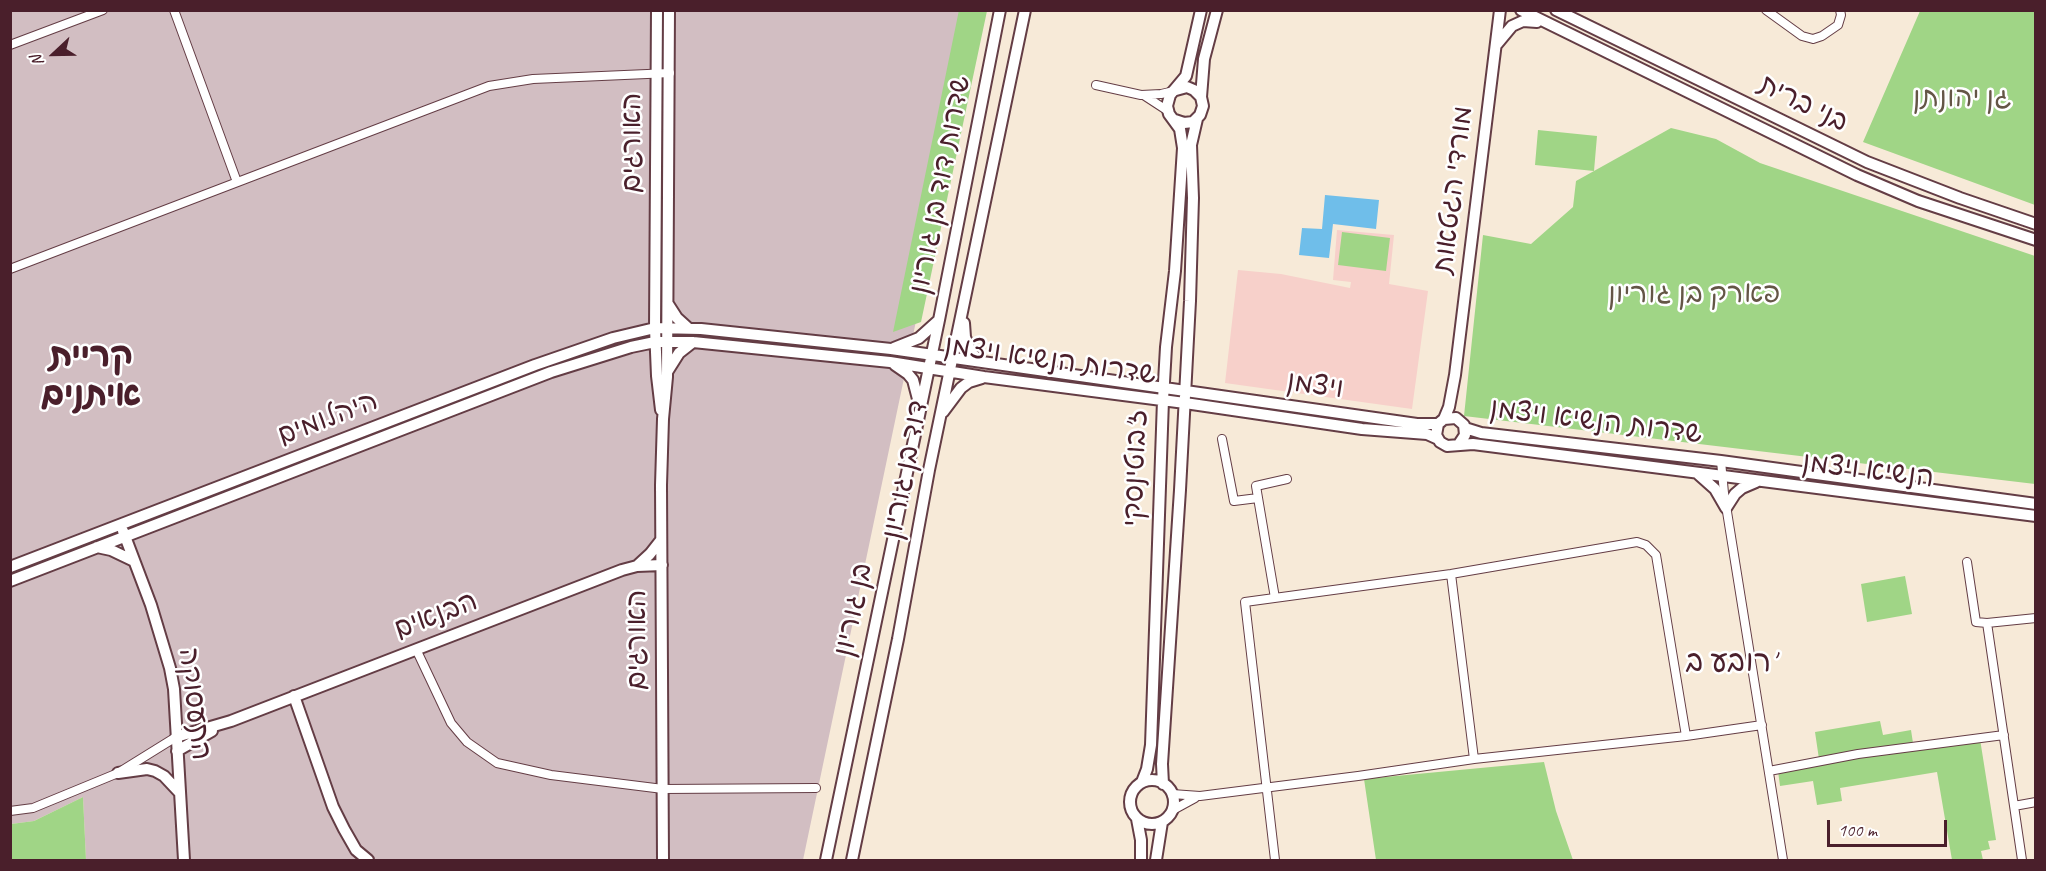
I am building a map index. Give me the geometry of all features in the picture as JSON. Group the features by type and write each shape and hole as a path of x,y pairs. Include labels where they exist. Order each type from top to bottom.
{"street":[{"path":"10,45 103,10"},
{"path":"174,10 237,182"},
{"name":"האורגים","path":"657,10 655,328 661,342 667,372 663,419 661,539 663,861"},
{"name":"האורגים","path":"663,419 657,383 661,342 667,328 668,304 669,10"},
{"name":"שדרות דוד בן גוריון","path":"928,368 1000,10"},
{"name":"שדרות דוד בן גוריון","path":"951,372 1025,10"},
{"path":"1171,116 1168,100 1186,76 1201,10"},
{"path":"1096,85 1152,99 1171,116 1186,124 1197,119 1203,109 1201,97 1204,59 1217,10"},
{"path":"1492,10 1497,45"},
{"name":"מורדי הגטאות","path":"1441,421 1449,407 1455,375 1500,10"},
{"name":"בני ברית","path":"1521,10 1857,175 1929,205 2036,240"},
{"name":"בני ברית","path":"1556,10 1867,162 2036,224"},
{"path":"1766,10 1802,36 1813,39 1838,25 1840,10"},
{"path":"1497,45 1508,29 1518,22 1543,22"},
{"path":"10,269 489,86 533,79 670,73"},
{"path":"1141,95 1161,94 1189,88 1197,91 1201,97"},
{"name":"ז'בוטינסקי","path":"1142,782 1151,745 1163,388 1184,148 1181,133 1171,116"},
{"name":"ז'בוטינסקי","path":"1163,784 1162,764 1185,397 1193,198 1191,145 1197,119"},
{"path":"668,304 677,318 688,328"},
{"path":"963,310 965,337 969,347 973,355 987,364"},
{"path":"891,349 919,338 939,320"},
{"name":"היהלומים","path":"10,567 122,531 534,365 613,338 655,328 667,328"},
{"name":"שדרות הנשיא ויצמן","path":"667,328 688,328 931,354 1163,388 1185,397 1362,429 1427,434 1438,439"},
{"name":"היהלומים","path":"10,581 97,547 122,531 142,529 551,372 631,347 661,342"},
{"name":"שדרות הנשיא ויצמן","path":"661,342 693,342 890,362 984,377 1163,400 1185,397"},
{"path":"667,372 679,353 693,342"},
{"path":"890,362 913,380 920,408"},
{"name":"בן גוריון","path":"826,861 928,368"},
{"name":"דוד בן גוריון","path":"852,861 898,639 940,415 951,372"},
{"name":"מורדי הגטאות","path":"1455,375 1462,424"},
{"path":"940,415 962,388 969,382 984,377"},
{"name":"ויצמן","path":"1185,397 1417,424 1441,421"},
{"path":"1452,417 1462,424 1465,435 1459,444 1447,446 1438,439 1436,431 1441,421 1452,417"},
{"name":"שדרות הנשיא ויצמן","path":"1462,424 1481,433 1721,461"},
{"path":"1222,439 1234,501 1258,498"},
{"name":"שדרות הנשיא ויצמן","path":"1459,444 1695,472"},
{"path":"1783,861 1726,508 1721,461 2036,504"},
{"path":"1695,472 1715,489 1726,508"},
{"name":"הנשיא ויצמן","path":"1695,472 2036,516"},
{"path":"1275,598 1256,486 1287,479"},
{"path":"1726,508 1742,488 1759,481"},
{"path":"97,547 111,550 134,561 135,548 142,529"},
{"name":"התעסוקה","path":"122,531 158,626 174,689 184,861"},
{"path":"637,566 661,539"},
{"path":"1275,861 1245,602 1451,574 1636,542 1646,545 1656,555 1686,736"},
{"path":"1967,562 1976,622 2036,618"},
{"name":"הבנאים","path":"10,811 33,808 118,773 176,737 231,721 622,570 637,566 662,565"},
{"path":"1451,574 1474,759"},
{"path":"1988,623 2022,861"},
{"path":"416,649 451,723 467,742 498,763 551,775 663,789 816,788"},
{"path":"294,696 337,814 356,850 368,861"},
{"name":"הבנאים","path":"177,751 231,721"},
{"path":"1172,794 1200,796 1474,759 1686,736 1762,725"},
{"path":"1769,771 1858,754 2004,735"},
{"path":"118,773 141,769 155,771 164,776 181,794"},
{"path":"1141,861 1141,840 1137,819 1131,810 1130,798 1133,790 1142,782 1151,780 1163,784 1172,794 1173,810"},
{"path":"1137,819 1149,825 1162,822 1173,810 1200,796"},
{"path":"2014,806 2036,802"},
{"path":"1156,861 1162,822"}],"shaded area":[{"path":"11,11 981,11 803,860 86,860 83,797 34,821 11,824"},
{"path":"1337,230 1394,235 1389,284 1428,291 1412,409 1225,383 1238,270 1281,274 1350,288 1351,282 1333,280"}],"green space":[{"path":"959,10 987,11 921,322 893,332"},
{"name":"גן יהונתן","path":"1920,11 2035,11 2035,205 1863,142"},
{"name":"פארק בן גוריון","path":"1671,128 1716,139 1760,163 2035,256 2035,484 1464,416 1483,235 1531,244 1573,207 1576,181"},
{"path":"1538,130 1597,136 1594,171 1535,165"},
{"path":"1342,232 1390,238 1386,271 1338,265"},
{"path":"1905,576 1912,614 1867,622 1861,584"},
{"path":"1880,721 1883,735 1911,730 1913,743 1819,759 1815,732"},
{"path":"1980,739 1996,840 1988,841 1990,849 1981,851 1983,860 1952,860 1937,772 1840,788 1842,801 1817,805 1813,781 1780,786 1778,771"},
{"path":"1544,762 1556,811 1573,860 1376,860 1364,779"},
{"path":"83,797 86,860 11,860 11,824 34,821"}],"water":[{"path":"1325,195 1379,200 1376,229 1333,224 1329,258 1299,255 1302,228 1322,229"}],"district":[{"name":"קריית איתנים","path":"91,376"},
{"name":"רובע ב'","path":"1730,663"}]}
